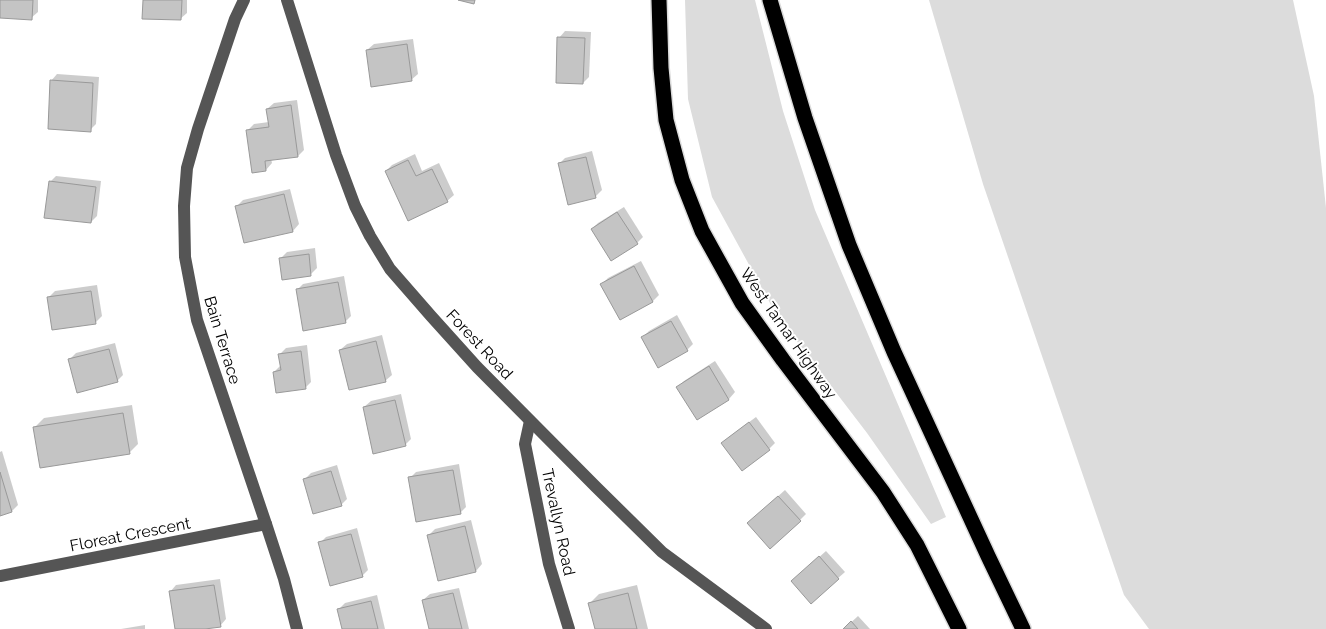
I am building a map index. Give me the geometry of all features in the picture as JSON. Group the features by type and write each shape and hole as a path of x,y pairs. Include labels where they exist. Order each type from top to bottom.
{"highway":[{"name":"West Tamar Highway","path":"659,0 661,68 666,120 682,180 702,232 742,303 898,515 917,545 960,629"},
{"path":"770,0 805,118 849,245 898,361 1023,629"}],"street":[{"name":"Bain Terrace","path":"244,0 235,19 187,168 184,206 185,257 197,320 284,579 297,629"},
{"name":"Forest Road","path":"287,0 336,155 355,206 390,269 477,367 662,552 766,629"},
{"name":"Trevallyn Road","path":"530,421 525,444 549,564 569,629"},
{"name":"Floreat Crescent","path":"0,576 266,524"}],"shaded area":[{"path":"685,0 755,0 783,111 815,210 946,517 931,524 867,433 776,314 712,197 688,99"},
{"path":"929,0 1293,0 1314,96 1326,208 1326,629 1149,629 1124,595 983,184"}],"building":[{"path":"0,0 33,0 32,20 0,18"},
{"path":"143,0 182,0 181,20 142,19"},
{"path":"458,0 475,0 474,4"},
{"path":"557,37 585,38 583,84 556,83"},
{"path":"407,44 412,81 371,87 366,50"},
{"path":"50,80 93,83 91,132 48,129"},
{"path":"291,105 298,157 265,161 266,171 252,173 246,130 269,127 266,109"},
{"path":"586,157 596,198 568,205 558,163"},
{"path":"408,160 416,176 432,169 448,202 408,221 385,171"},
{"path":"49,181 96,187 91,223 44,218"},
{"path":"284,194 293,232 244,243 235,206"},
{"path":"617,212 638,244 611,261 591,229"},
{"path":"309,254 311,276 282,280 279,258"},
{"path":"634,266 653,302 620,320 600,284"},
{"path":"338,282 346,323 303,331 296,289"},
{"path":"91,291 96,324 52,330 47,297"},
{"path":"671,321 688,351 658,368 641,337"},
{"path":"376,341 386,382 349,390 339,350"},
{"path":"109,349 118,382 77,393 68,359"},
{"path":"301,351 306,389 276,393 273,372 281,370 278,354"},
{"path":"709,366 729,400 697,420 676,387"},
{"path":"395,400 406,446 373,454 363,407"},
{"path":"123,413 130,454 40,468 33,427"},
{"path":"749,422 770,450 742,471 721,443"},
{"path":"453,470 461,514 416,522 408,477"},
{"path":"331,471 342,506 313,514 303,479"},
{"path":"0,472 12,512 0,516"},
{"path":"778,496 801,521 770,549 747,523"},
{"path":"465,526 476,572 438,581 427,535"},
{"path":"351,534 363,577 330,586 318,542"},
{"path":"819,556 839,579 811,604 791,581"},
{"path":"214,585 221,627 175,629 169,591"},
{"path":"453,593 462,629 429,629 422,600"},
{"path":"628,593 637,629 595,629 588,603"},
{"path":"371,601 378,629 342,629 337,609"},
{"path":"851,621 858,629 843,629"}]}
